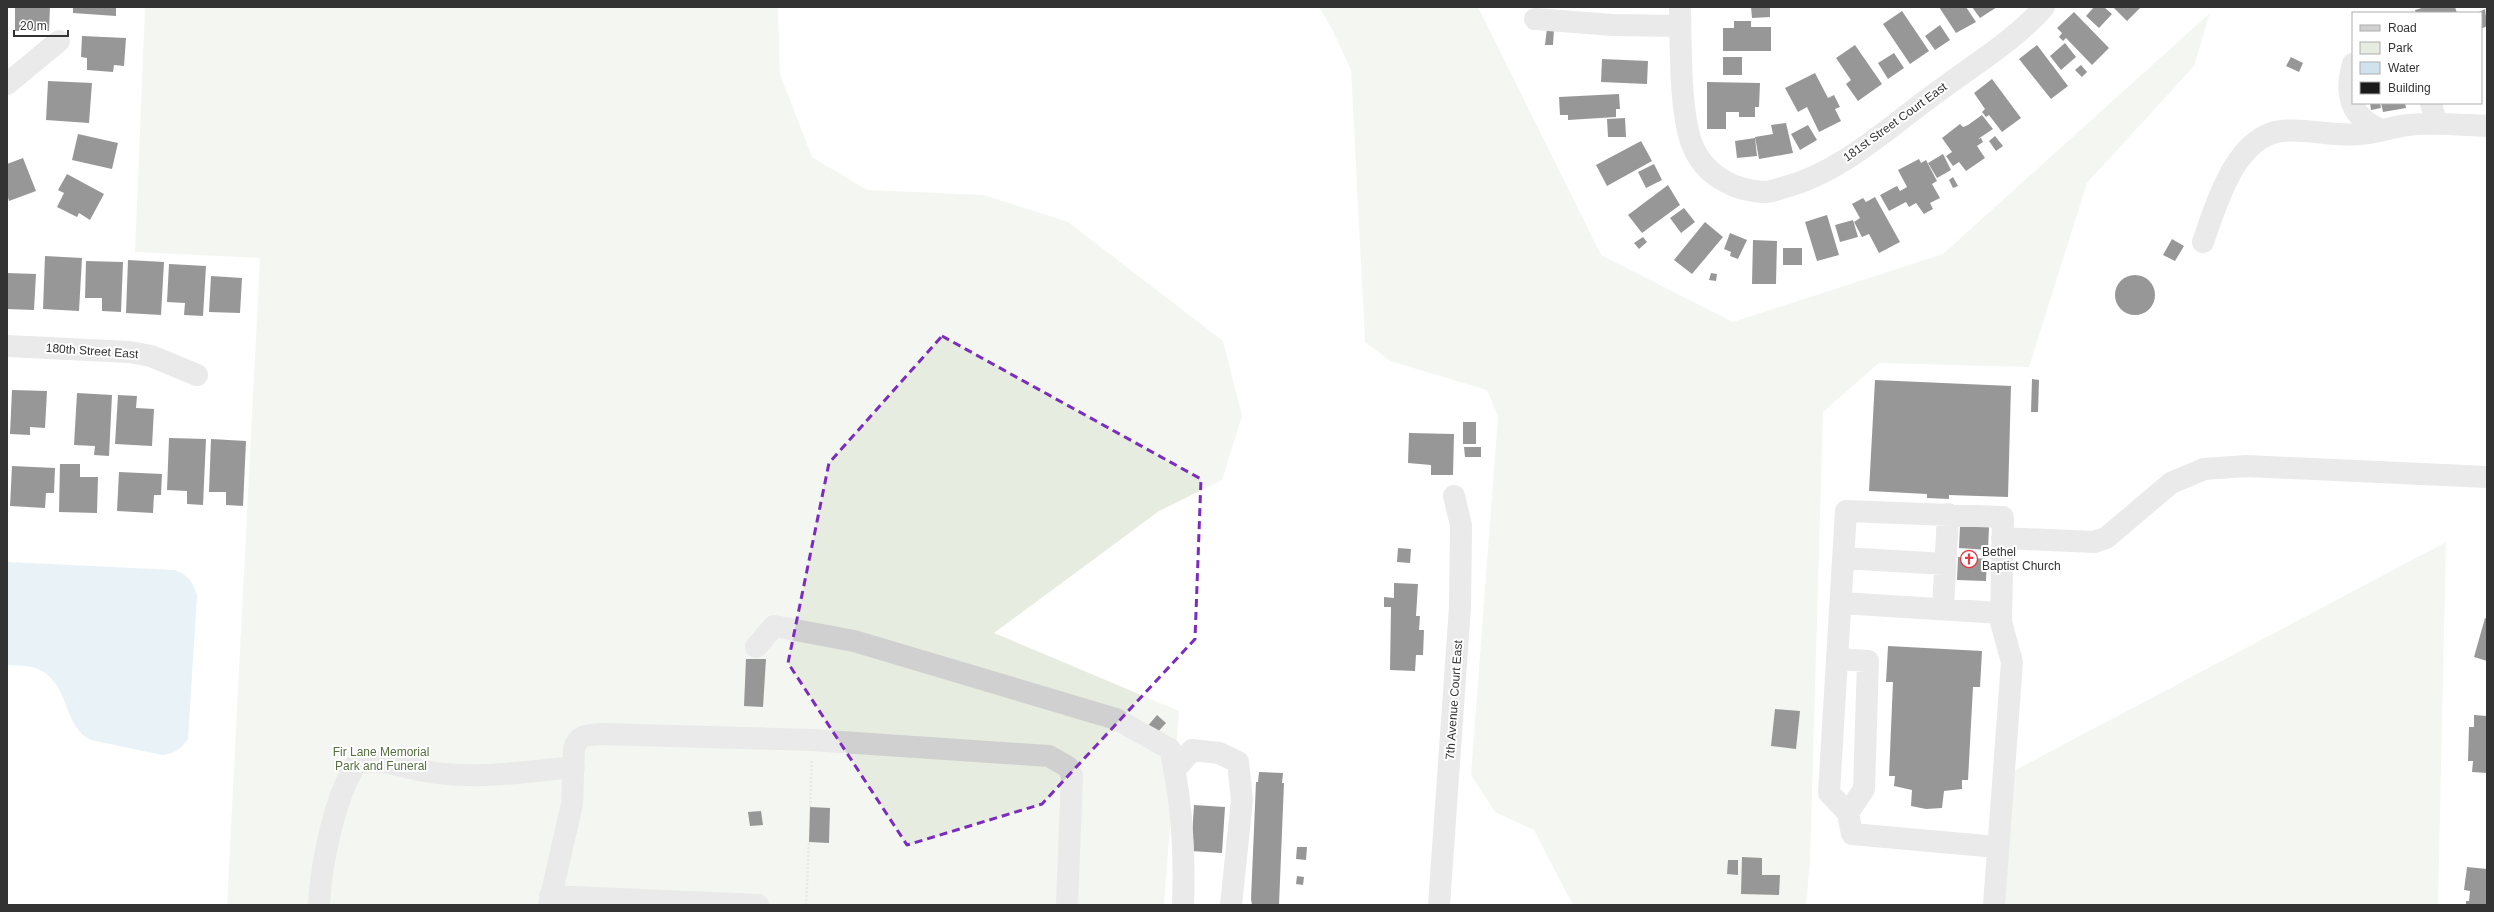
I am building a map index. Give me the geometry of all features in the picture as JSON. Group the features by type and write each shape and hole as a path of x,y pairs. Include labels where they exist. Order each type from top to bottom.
{"street":[{"name":"181st Street Court East","path":"1680,16 1685,114 1695,150 1712,173 1734,187 1765,192 1803,183 1858,151 1994,52 2028,24 2044,7"},
{"path":"1535,19 1613,25 1680,16"},
{"path":"7,84 59,41"},
{"path":"2352,71 2350,86 2352,95"},
{"path":"2354,104 2356,114 2365,124 2381,130"},
{"path":"2203,242 2225,184 2239,160 2266,135 2282,131 2360,135 2434,113 2487,126"},
{"name":"180th Street East","path":"7,346 130,352 151,356 197,375"},
{"path":"2002,538 2094,542 2106,538 2171,483 2204,469 2246,466 2487,477"},
{"name":"7th Avenue Court East","path":"1439,905 1460,607 1461,526 1454,496"},
{"path":"1994,905 1997,847 2012,662 2001,622 2003,517 1846,511 1829,793 1848,813 1852,834 1997,847"},
{"path":"1943,609 1948,514"},
{"path":"1843,558 1945,564"},
{"path":"1841,603 2001,613"},
{"path":"756,647 774,626 854,641 1116,719 1170,749 1175,770 1188,904"},
{"path":"1837,659 1868,661 1864,789 1848,813"},
{"path":"758,905 549,900 572,804 576,740 583,736 592,734 812,740 1037,753 1058,760 1068,767 1072,776 1073,787 1067,905"},
{"path":"1175,770 1192,750 1220,753 1238,762 1242,800 1231,905"},
{"path":"319,905 320,883 331,833 349,776 356,764 376,761 437,774 474,776 574,767"}],"path":[{"path":"810,807 812,740"},
{"path":"806,905 809,842"}],"highlighted area":[{"path":"942,336 1201,479 1195,639 1042,804 907,845 788,663 829,463"}],"green space":[{"name":"Fir Lane Memorial Park and Funeral","path":"145,7 778,7 780,74 812,157 867,190 984,195 1068,222 1223,341 1242,416 1222,480 1159,511 994,633 1179,711 1164,905 227,905 260,258 135,252"},
{"path":"1319,7 1478,7 1601,255 1733,322 1943,254 2210,13 2194,66 2087,183 2029,367 1879,363 1823,412 1810,862 1806,905 1573,905 1534,830 1495,812 1471,775 1498,416 1487,390 1390,361 1365,342 1351,70 1332,29"},
{"path":"2446,542 2438,905 2004,905 2008,774"}],"water":[{"path":"7,562 175,570 183,574 189,580 194,586 197,595 188,739 183,746 174,752 162,755 91,740 82,734 75,726 57,685 50,677 33,667 7,665"}],"building":[{"path":"15,7 50,7 49,31 15,31"},
{"path":"73,7 116,7 116,16 73,13"},
{"path":"1751,7 1770,7 1770,17 1752,18"},
{"path":"1939,7 1966,7 1976,22 1956,33"},
{"path":"1972,7 1997,7 1980,18"},
{"path":"2094,7 2104,7 2112,14 2099,28 2086,16"},
{"path":"2113,7 2141,7 2127,21"},
{"path":"2425,7 2455,7 2457,12 2416,12 2415,10"},
{"path":"2485,9 2487,26 2482,28 2482,12 2479,12"},
{"path":"1902,11 1929,51 1910,64 1883,24"},
{"path":"2074,12 2109,48 2092,65 2066,38 2063,41 2059,37 2062,33 2057,28"},
{"path":"1734,21 1751,21 1751,27 1771,27 1771,51 1723,51 1723,28 1734,28"},
{"path":"1940,25 1950,40 1935,50 1925,36"},
{"path":"1547,28 1554,28 1553,45 1545,45"},
{"path":"82,36 126,38 124,66 114,65 113,72 87,70 87,58 81,57"},
{"path":"2065,43 2076,57 2061,70 2050,56"},
{"path":"1855,45 1882,84 1858,101 1846,84 1851,80 1836,58"},
{"path":"2037,45 2068,86 2051,99 2019,59"},
{"path":"1894,53 1904,68 1888,79 1878,63"},
{"path":"1723,57 1742,57 1742,75 1723,75"},
{"path":"2291,57 2303,63 2299,72 2286,66"},
{"path":"1602,59 1648,61 1647,84 1601,82"},
{"path":"2081,65 2087,72 2082,77 2075,70"},
{"path":"1815,73 1828,98 1834,95 1840,107 1835,109 1841,121 1819,132 1807,107 1798,112 1785,88"},
{"path":"1992,79 2021,118 2002,132 1989,115 1986,117 1982,112 1985,109 1974,93"},
{"path":"48,81 92,83 89,123 46,120"},
{"path":"1707,82 1760,83 1759,107 1755,107 1755,117 1739,117 1739,112 1726,112 1726,129 1707,129"},
{"path":"1619,94 1620,109 1616,109 1616,117 1568,120 1568,115 1560,115 1559,97"},
{"path":"2370,104 2380,104 2381,108 2371,110"},
{"path":"2381,104 2405,104 2406,108 2383,112"},
{"path":"1982,115 1993,129 1978,139 1981,138 1983,142 1977,146 1985,158 1966,171 1959,162 1953,166 1946,156 1952,152 1942,138 1960,124 1963,127 1968,125"},
{"path":"1625,118 1626,137 1608,137 1607,119"},
{"path":"1786,123 1793,153 1759,159 1755,137 1773,134 1771,125"},
{"path":"1808,125 1817,140 1800,150 1791,134"},
{"path":"78,134 118,143 112,169 72,160"},
{"path":"1995,136 2003,146 1996,151 1989,141"},
{"path":"1755,138 1757,156 1737,158 1735,141"},
{"path":"1641,141 1652,161 1607,186 1596,165"},
{"path":"1943,154 1951,170 1937,178 1928,163"},
{"path":"23,158 36,191 9,201 7,194 7,164"},
{"path":"1919,159 1921,163 1926,160 1937,181 1932,184 1940,198 1930,203 1933,209 1924,214 1916,203 1909,207 1906,202 1889,211 1880,195 1897,186 1900,191 1907,187 1898,170"},
{"path":"1654,164 1662,180 1646,188 1638,172"},
{"path":"67,174 104,194 90,220 79,213 77,217 57,207 64,193 58,190"},
{"path":"1953,177 1958,186 1953,188 1949,180"},
{"path":"1668,185 1680,205 1642,233 1628,215"},
{"path":"1875,197 1900,242 1879,253 1869,234 1862,237 1854,222 1860,218 1852,204 1863,198 1866,202"},
{"path":"1684,208 1695,222 1681,233 1670,218"},
{"path":"1827,215 1839,255 1817,261 1805,222"},
{"path":"1853,220 1858,237 1840,242 1835,225"},
{"path":"1705,222 1723,237 1692,274 1674,260"},
{"path":"1730,233 1747,240 1738,259 1730,256 1731,252 1724,249"},
{"path":"1643,237 1647,242 1639,249 1634,243"},
{"path":"2172,239 2184,246 2175,261 2163,255"},
{"path":"1753,240 1777,241 1776,284 1752,284"},
{"path":"1783,248 1802,248 1802,265 1783,265"},
{"path":"45,256 82,258 79,311 43,309"},
{"path":"128,260 164,262 161,315 126,313"},
{"path":"86,261 123,262 121,312 102,311 102,298 85,298"},
{"path":"169,264 206,266 203,316 184,315 185,303 167,302"},
{"path":"7,273 36,274 34,310 7,309"},
{"path":"1711,273 1717,274 1716,281 1709,280"},
{"path":"2131,275 2139,275 2146,278 2152,284 2155,295 2152,306 2146,312 2139,315 2131,315 2124,312 2118,306 2115,299 2115,291 2118,284 2124,278"},
{"path":"211,276 242,278 240,313 209,312"},
{"path":"2032,379 2039,380 2038,412 2031,412"},
{"path":"1875,380 2011,386 2008,497 1949,495 1949,499 1927,498 1927,494 1869,491"},
{"path":"12,390 47,391 45,428 30,427 30,435 10,434"},
{"path":"77,393 112,395 109,456 94,455 95,446 74,445"},
{"path":"118,395 137,396 136,408 154,409 152,446 115,444"},
{"path":"1463,422 1476,422 1476,444 1463,444"},
{"path":"1409,433 1454,434 1453,475 1431,475 1431,465 1408,463"},
{"path":"169,438 206,439 203,505 187,504 187,491 167,490"},
{"path":"211,439 246,441 243,506 226,505 226,492 209,492"},
{"path":"1464,447 1481,447 1481,457 1465,457"},
{"path":"60,464 80,464 80,477 98,477 97,513 59,512"},
{"path":"12,466 55,468 54,493 46,493 45,508 10,506"},
{"path":"119,472 162,474 161,495 154,495 153,513 117,511"},
{"path":"1960,526 1989,527 1988,550 1959,548"},
{"path":"1398,548 1411,549 1410,563 1397,562"},
{"path":"1958,557 1987,559 1986,581 1957,580"},
{"path":"1394,583 1418,584 1416,616 1420,616 1419,630 1424,630 1423,655 1416,655 1415,671 1390,670 1391,607 1384,607 1384,597 1394,598"},
{"path":"2485,618 2487,619 2487,661 2474,657"},
{"path":"1888,646 1982,651 1980,687 1973,687 1968,780 1962,780 1962,789 1944,791 1942,808 1926,809 1911,806 1912,790 1894,786 1895,776 1889,776 1893,682 1886,682"},
{"path":"746,659 766,659 763,707 744,706"},
{"path":"1775,709 1800,711 1796,749 1771,746"},
{"path":"1157,715 1166,723 1155,735 1146,728"},
{"path":"2474,715 2487,716 2487,773 2472,772 2473,761 2468,761 2469,727 2474,727"},
{"path":"1259,772 1283,773 1282,783 1284,783 1279,905 1252,905 1251,899 1256,782 1258,782"},
{"path":"1194,805 1225,807 1222,853 1191,851"},
{"path":"810,807 830,808 829,843 809,842"},
{"path":"761,811 763,825 750,826 748,812"},
{"path":"1297,847 1307,847 1306,860 1296,859"},
{"path":"1742,857 1762,858 1762,875 1780,875 1779,895 1741,894"},
{"path":"1728,860 1738,860 1738,875 1727,874"},
{"path":"2467,867 2487,869 2487,905 2466,905 2466,901 2469,901 2470,891 2464,890"},
{"path":"1297,876 1304,877 1303,885 1296,884"}],"place":[{"name":"Bethel Baptist Church","path":"1969,559"}]}
